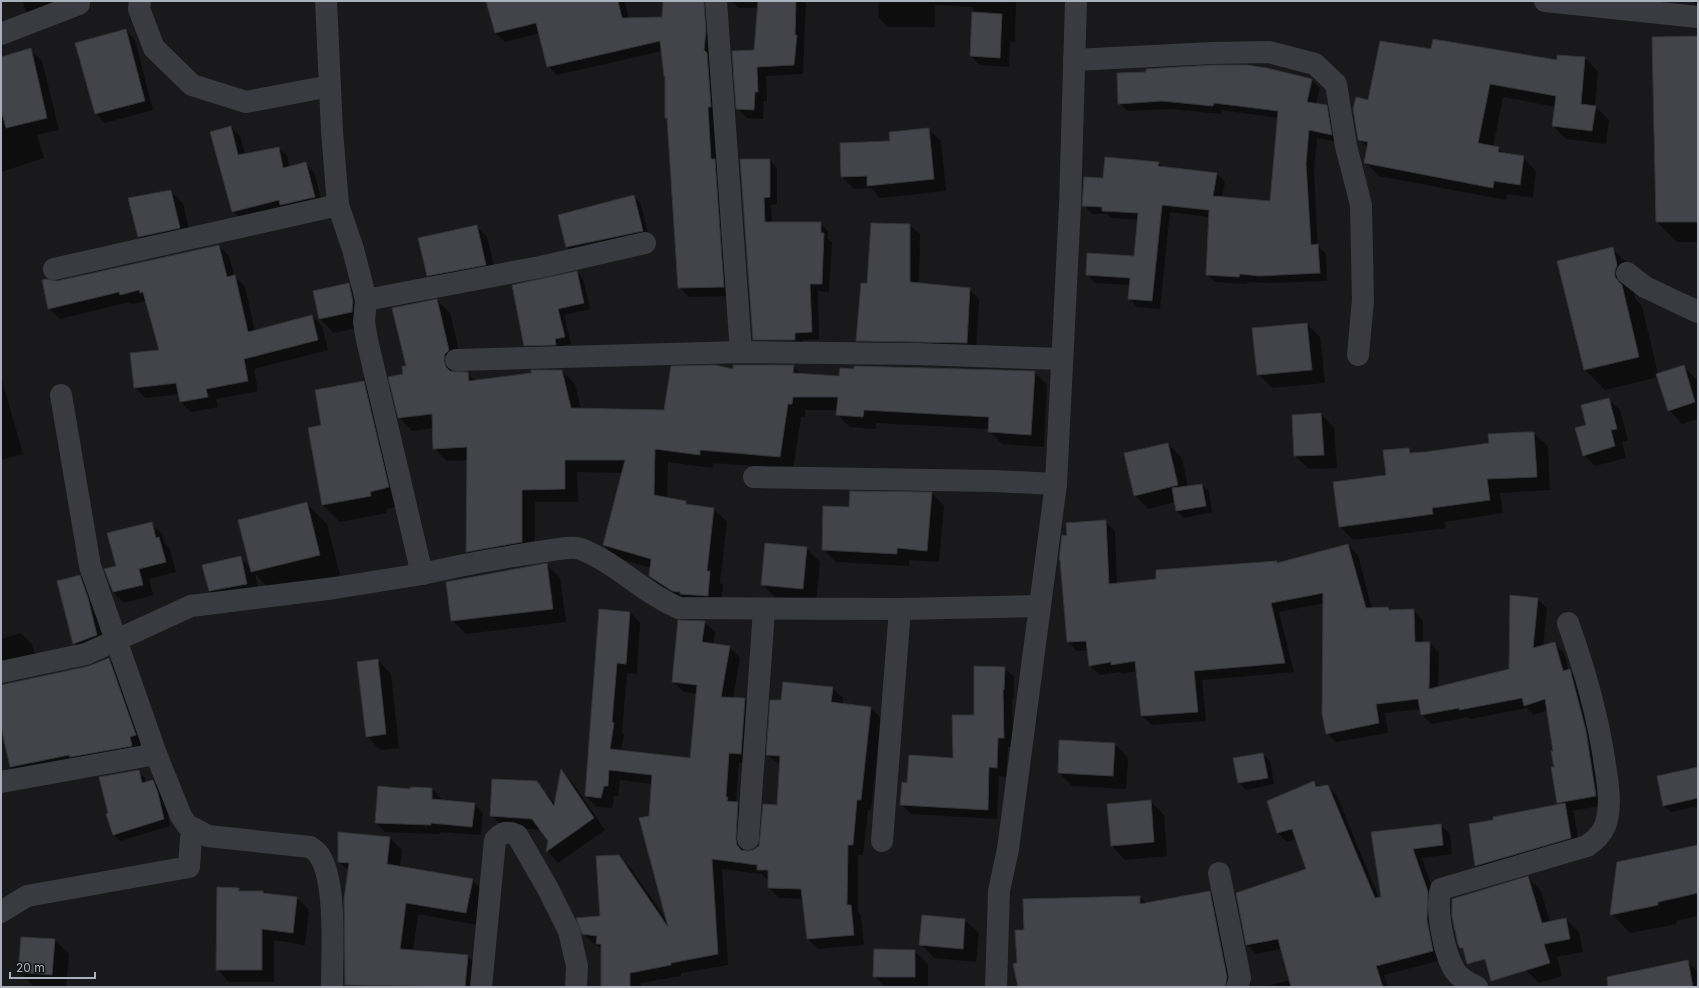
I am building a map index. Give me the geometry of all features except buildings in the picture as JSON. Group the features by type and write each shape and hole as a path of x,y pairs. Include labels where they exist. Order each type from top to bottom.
{"street":[{"path":"140,1 139,9 154,48 192,85 246,102 330,86"},
{"path":"326,1 332,131 338,204 353,249 366,300 364,322 367,340 422,574"},
{"path":"716,1 741,352"},
{"path":"996,987 999,891 1008,849 1056,484 1070,205 1076,1"},
{"path":"1545,1 1698,17"},
{"path":"1,34 81,2"},
{"path":"1074,60 1268,52 1315,64 1336,84 1346,146 1361,205 1363,300 1358,355"},
{"path":"54,269 338,204"},
{"path":"366,300 540,267 645,243"},
{"path":"1627,274 1645,287 1698,312"},
{"path":"456,360 741,352 918,354 1062,359"},
{"path":"61,394 90,566 115,641 156,754 181,816 187,825 208,836 310,847 319,855 326,870 331,900 332,987"},
{"path":"754,477 978,480 1056,484"},
{"path":"4,667 86,654 191,606 335,588 422,574 483,561 557,549 579,548 613,565 663,601 679,608 764,610 1039,606"},
{"path":"882,841 900,609"},
{"path":"748,839 764,610"},
{"path":"1477,987 1461,978 1451,963 1440,920 1438,905 1441,889 1587,846 1596,840 1605,825 1609,793 1601,737 1585,670 1568,623"},
{"path":"1,782 156,754"},
{"path":"1,912 27,896 189,868 191,838 195,829"},
{"path":"481,987 495,840 502,833 508,832 517,835 547,887 569,931 577,966 576,987"},
{"path":"1219,873 1240,978 1237,987"}]}
